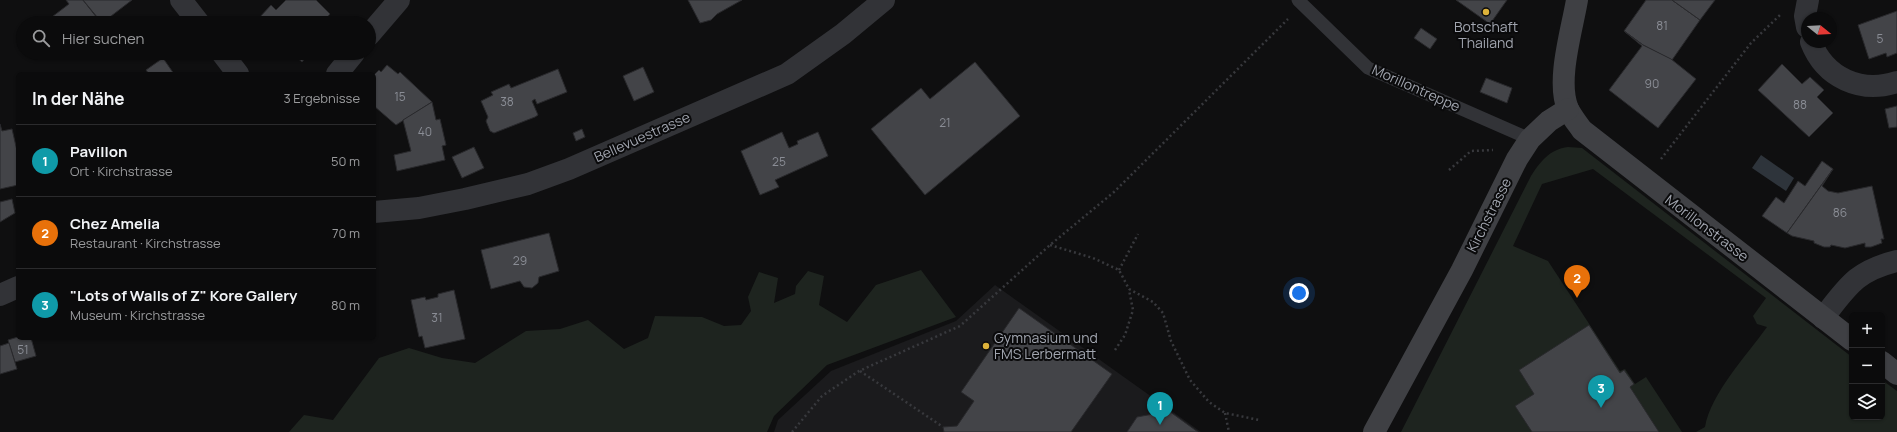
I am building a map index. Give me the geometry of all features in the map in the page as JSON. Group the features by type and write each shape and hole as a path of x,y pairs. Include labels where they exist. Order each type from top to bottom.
{"street":[{"path":"181,0 194,16"},
{"path":"376,27 399,0"},
{"name":"Bellevuestrasse","path":"376,212 420,208 465,199 528,184 569,169 787,74 819,52 884,0"},
{"path":"1568,109 1565,95 1565,72 1577,0"},
{"path":"1806,12 1808,0"},
{"path":"1814,48 1821,60 1831,71 1843,79 1855,84 1885,86 1897,82"},
{"path":"227,60 236,72"},
{"path":"338,72 348,60"},
{"name":"Kirchstrasse","path":"1374,432 1462,270 1517,159 1530,139 1549,121 1568,109"},
{"name":"Morillonstrasse","path":"1568,109 1587,135 1849,338"},
{"path":"1823,318 1850,284 1863,273 1897,261"},
{"path":"0,295 16,288"},
{"path":"1885,364 1897,374"}],"lane":[{"name":"Morillontreppe","path":"1300,2 1368,68 1530,139"}],"path":[{"path":"792,432 822,396 859,371 960,326 1050,245 1114,192 1300,2"},
{"path":"1644,180 1751,43 1784,11"},
{"path":"1449,170 1471,151 1504,151 1517,159"},
{"path":"1119,270 1138,234"},
{"path":"1050,245 1093,258 1119,270 1128,289 1133,310 1125,335 1115,350"},
{"path":"1128,289 1153,302 1163,313 1171,341 1190,380 1209,402 1225,413 1260,420"},
{"path":"859,371 943,427"},
{"path":"1225,413 1229,432"}],"shaded area":[{"path":"1562,148 1582,148 1849,355 1849,420 1885,420 1885,382 1897,391 1897,432 1696,432 1705,427 1714,401 1722,388 1767,327 1757,324 1753,316 1766,298 1593,169 1542,184 1513,246 1548,261 1620,371 1625,369 1635,384 1646,377 1682,432 1401,432 1531,176 1546,157"},
{"path":"1761,155 1794,178 1786,191 1752,168"},
{"path":"921,270 956,317 827,365 774,416 767,432 289,432 304,415 333,420 379,358 409,348 442,358 475,363 526,331 560,329 588,320 624,349 648,338 655,316 702,317 724,326 741,325 751,311 748,297 759,272 778,278 774,303 795,294 796,286 808,271 824,276 819,305 847,322 876,285"},
{"name":"Gymnasium und FMS Lerbermatt","path":"995,285 1201,432 774,432 778,420 831,371 956,321"}],"building":[{"path":"66,0 83,0 96,16 53,16 69,4"},
{"path":"83,0 132,0 111,16 96,16"},
{"path":"286,0 316,0 330,14 328,16 261,16 271,5 276,10"},
{"path":"688,0 742,0 717,14 711,20 700,23"},
{"name":"Botschaft Thailand","path":"1456,0 1507,0 1490,24"},
{"path":"1646,0 1672,0 1700,20 1672,60 1643,45 1624,31"},
{"path":"1672,0 1715,0 1700,20"},
{"path":"1897,11 1897,53 1887,57 1886,53 1869,59 1858,25"},
{"path":"1421,28 1437,39 1430,49 1414,38"},
{"path":"1624,31 1643,45 1671,59 1696,79 1658,128 1609,90 1642,46"},
{"path":"160,60 164,60 173,72 148,72 146,70"},
{"path":"975,62 1020,116 925,195 871,129 921,88 930,99"},
{"path":"1782,64 1802,84 1810,77 1824,90 1817,97 1833,113 1809,137 1758,90"},
{"path":"387,65 398,74 400,72 432,102 396,125 376,108 376,73 379,70 381,72"},
{"path":"643,67 654,92 634,101 623,76"},
{"path":"558,69 567,92 537,104 535,99 532,101 538,115 494,133 490,131 486,121 488,117 481,101 493,95 491,92 509,84 511,88"},
{"path":"1486,78 1512,88 1507,103 1480,92"},
{"path":"432,102 436,120 440,119 446,145 442,146 445,160 397,171 394,155 411,151 403,120"},
{"path":"1897,106 1897,127 1889,128 1885,109"},
{"path":"0,124 2,131 12,129 16,146 16,185 0,189"},
{"path":"582,129 585,137 576,141 573,133"},
{"path":"782,132 789,148 798,144 797,141 818,132 828,156 775,180 779,187 760,195 741,151"},
{"path":"474,147 484,168 462,178 452,157"},
{"path":"1822,161 1833,169 1787,233 1762,216 1776,197 1784,203 1798,181 1805,186"},
{"path":"1833,169 1822,186 1828,191 1838,193 1872,186 1884,239 1881,239 1882,243 1871,247 1865,247 1865,243 1845,248 1831,245 1830,247 1824,247 1814,243 1814,241 1792,236 1787,233"},
{"path":"12,199 15,213 0,222 0,202"},
{"path":"549,233 559,271 539,277 538,283 532,288 524,287 520,281 491,289 481,250"},
{"path":"454,290 465,339 425,348 422,336 419,337 411,300 425,297 426,300 438,297 438,294"},
{"path":"1019,308 1112,374 1071,432 944,432 943,427 957,426 974,401 961,392"},
{"path":"1589,325 1620,373 1624,370 1634,384 1630,387 1659,432 1532,432 1515,406 1534,394 1519,370"},
{"path":"16,338 16,340 32,340 36,356 15,362 8,340"},
{"path":"9,343 17,369 0,374 0,346"},
{"path":"1169,411 1198,432 1127,432 1137,417"}],"place":[{"name":"Botschaft Thailand","path":"1486,12"},
{"name":"Chez Amelia","path":"1577,298"},
{"name":"Gymnasium und FMS Lerbermatt","path":"986,346"},
{"name":"\"Lots of Walls of Z\" Kore Gallery","path":"1601,408"},
{"name":"Pavillon","path":"1160,425"}]}
